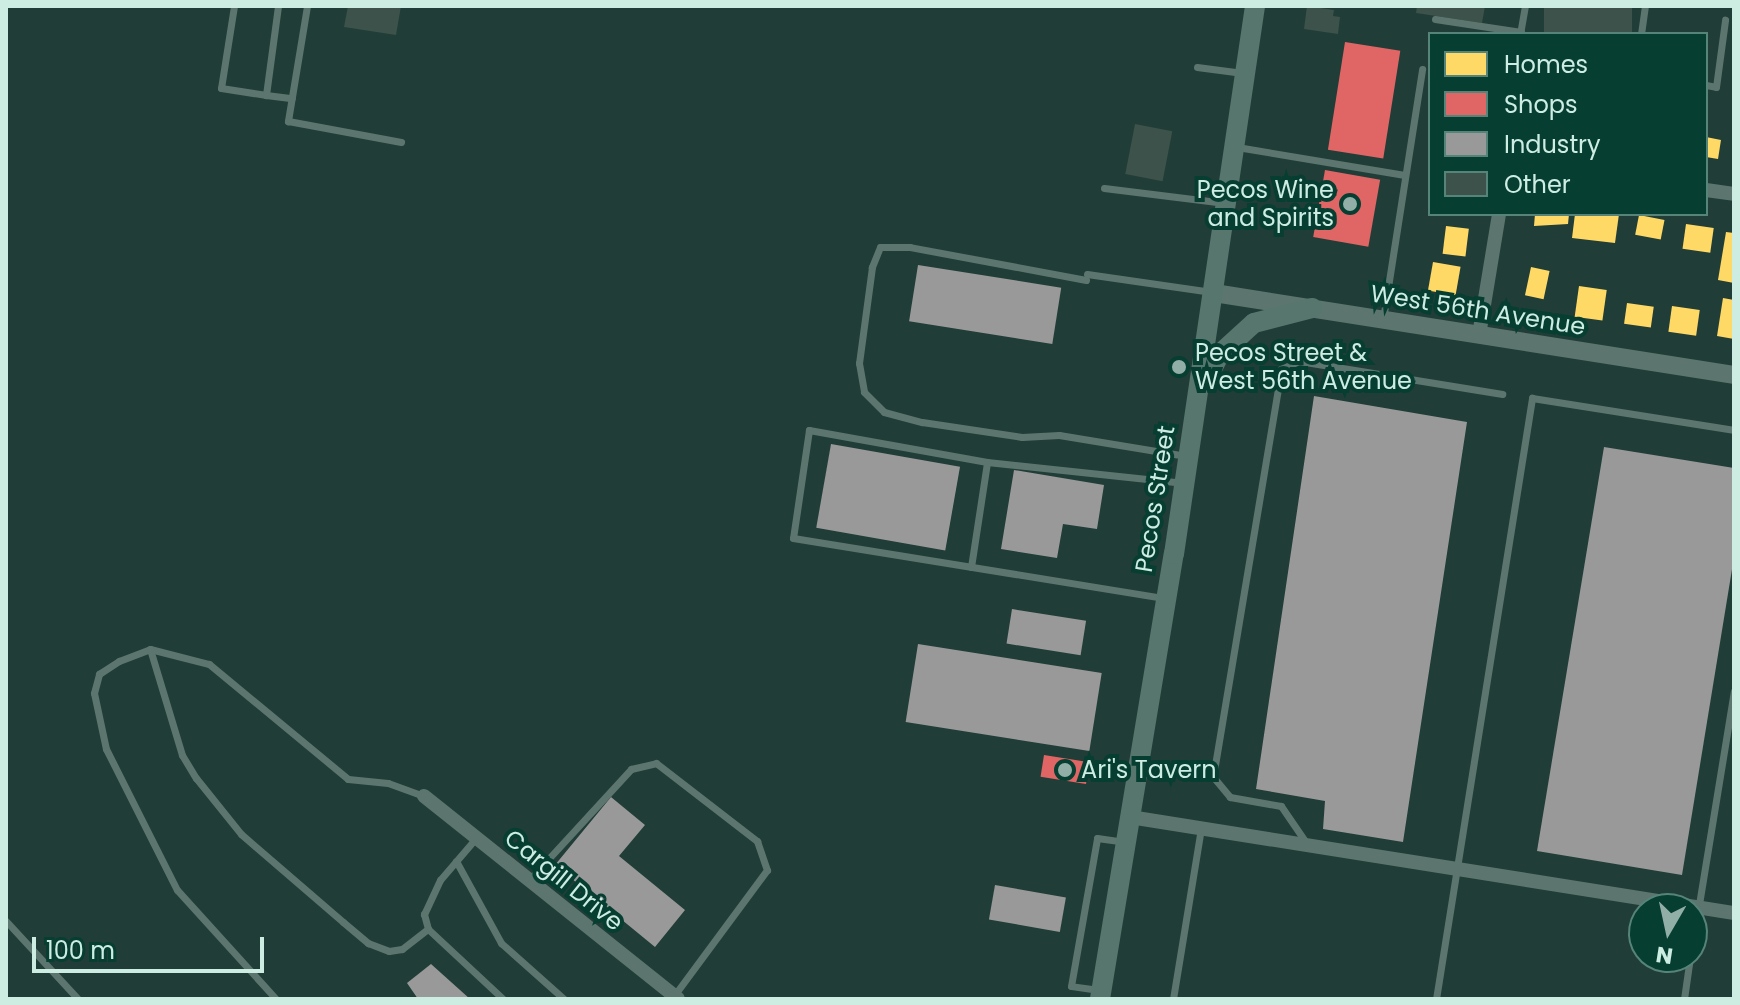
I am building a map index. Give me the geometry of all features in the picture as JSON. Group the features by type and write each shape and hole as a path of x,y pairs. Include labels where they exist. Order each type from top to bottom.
{"main road":[{"name":"Pecos Street","path":"1101,995 1214,293 1255,6"},
{"path":"1194,411 1211,368 1239,333 1273,315 1312,308"}],"street":[{"path":"1708,190 1734,194"},
{"path":"1479,335 1499,216"},
{"name":"West 56th Avenue","path":"1214,293 1734,375"},
{"name":"Cargill Drive","path":"424,796 673,998"},
{"path":"1130,817 1628,897"},
{"path":"1708,909 1734,913"}],"lane":[{"path":"234,6 221,88 292,98"},
{"path":"266,95 278,6"},
{"path":"307,6 288,121 401,142"},
{"path":"1521,32 1525,6"},
{"path":"1641,32 1645,6"},
{"path":"1435,19 1515,32"},
{"path":"1708,85 1716,87 1725,20"},
{"path":"1197,67 1245,74"},
{"path":"1383,319 1422,69"},
{"path":"1235,147 1405,175"},
{"path":"1104,188 1227,203"},
{"path":"1188,457 1059,435 1022,437 922,422 884,412 864,392 859,363 872,267 880,247 910,247 1087,277 1214,293"},
{"path":"1308,845 1281,806 1230,797 1213,777 1281,369 1299,361 1502,394"},
{"path":"1436,999 1532,398 1734,430"},
{"path":"1166,598 793,538 809,430 987,462 1184,483"},
{"path":"971,567 987,462"},
{"path":"276,999 177,890 106,749 94,693 99,674 150,649 209,664 348,779 388,783 424,796"},
{"path":"150,649 182,755 241,834 368,943 402,949 428,929"},
{"path":"1700,893 1734,691"},
{"path":"529,880 631,769 656,763 757,841 767,870 673,998"},
{"path":"1173,999 1201,828"},
{"path":"476,838 456,861 424,914 428,929 503,999"},
{"path":"1101,995 1071,986 1097,838 1126,842"},
{"path":"456,861 501,943 564,999"},
{"path":"6,921 78,999"},
{"path":"1684,999 1688,973"}],"building: Homes":[{"path":"1708,137 1721,140 1718,159 1708,157"},
{"path":"1535,216 1569,216 1568,224 1534,226"},
{"path":"1575,216 1619,216 1615,243 1572,238"},
{"path":"1639,216 1665,220 1661,240 1635,235"},
{"path":"1686,224 1714,228 1710,253 1683,249"},
{"path":"1446,226 1469,229 1465,257 1443,254"},
{"path":"1726,232 1734,233 1734,283 1718,280"},
{"path":"1433,262 1461,267 1456,295 1428,291"},
{"path":"1531,267 1550,271 1544,299 1525,295"},
{"path":"1579,286 1607,290 1602,321 1575,317"},
{"path":"1723,298 1734,300 1734,339 1717,336"},
{"path":"1627,303 1654,307 1651,328 1624,324"},
{"path":"1672,306 1700,310 1696,336 1668,332"}],"building: Shops":[{"path":"1345,42 1400,51 1383,158 1328,150"},
{"path":"1325,170 1380,180 1368,247 1313,237"},
{"name":"Ari's Tavern","path":"1044,755 1089,762 1086,784 1041,777"}],"building: Industry":[{"path":"918,265 1061,288 1052,344 909,321"},
{"path":"1314,396 1467,422 1403,842 1323,829 1325,801 1256,789"},
{"path":"831,444 960,467 945,550 816,528"},
{"path":"1604,447 1734,468 1734,557 1682,875 1537,851"},
{"path":"1014,470 1104,485 1097,529 1063,524 1057,558 1001,549"},
{"path":"1012,609 1086,621 1081,655 1007,644"},
{"path":"918,644 1102,673 1089,751 906,722"},
{"path":"611,797 645,825 619,856 685,910 655,947 555,865"},
{"path":"995,885 1066,898 1060,932 989,919"},
{"path":"431,964 470,999 418,999 407,983"}],"building: Other":[{"path":"348,6 401,6 396,35 344,27"},
{"path":"1307,6 1334,10 1333,16 1340,17 1338,34 1304,29"},
{"path":"1417,6 1485,6 1482,23 1416,13"},
{"path":"1544,6 1632,6 1632,32 1544,32"},
{"path":"1135,124 1172,131 1163,181 1125,174"}],"place":[{"name":"Pecos Wine and Spirits","path":"1350,204"},
{"name":"Pecos Street & West 56th Avenue","path":"1179,367"},
{"name":"Ari's Tavern","path":"1065,770"}]}
